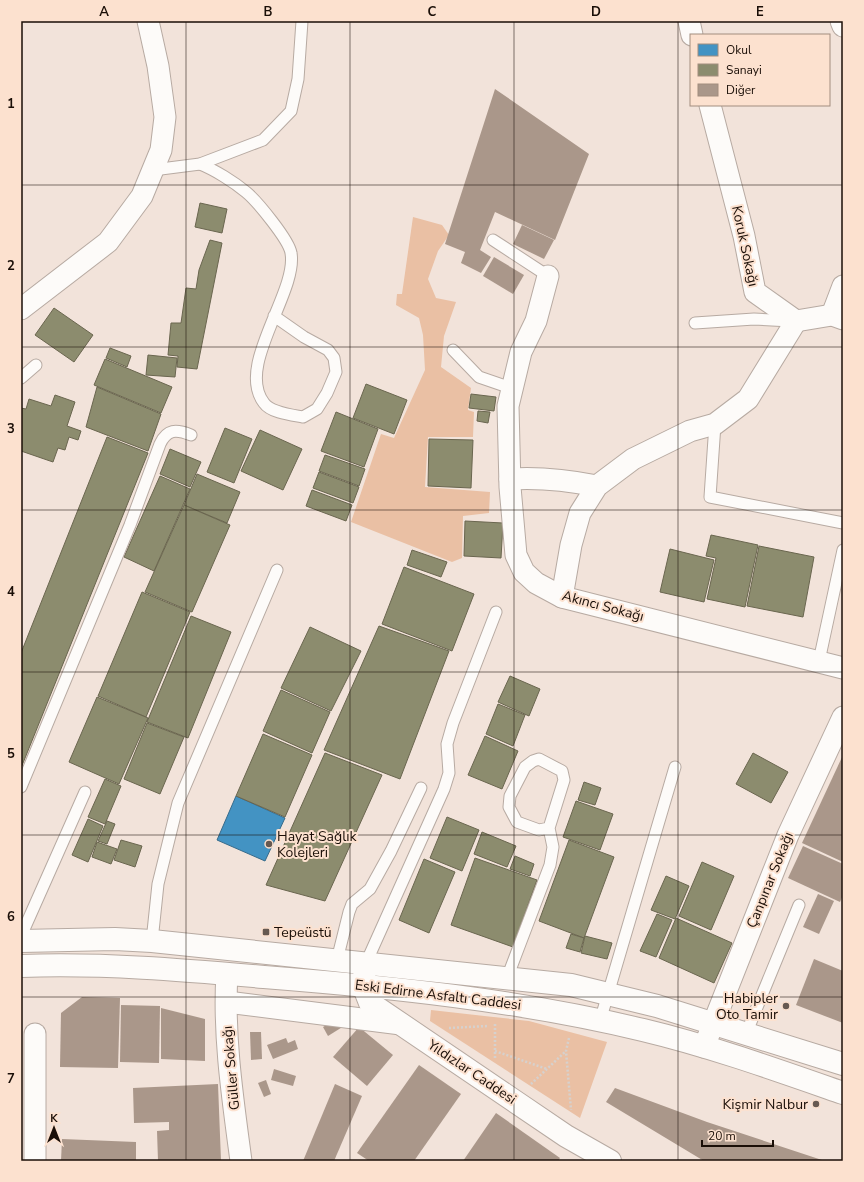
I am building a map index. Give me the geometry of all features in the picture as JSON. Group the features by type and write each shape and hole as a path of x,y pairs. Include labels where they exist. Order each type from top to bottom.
{"main road":[{"name":"Eski Edirne Asfaltı Caddesi","path":"21,941 115,939 152,941 571,985 657,1006 843,1064"},
{"path":"227,974 231,949"},
{"name":"Yıldızlar Caddesi","path":"366,963 363,985 370,1004 573,1141 610,1161"},
{"name":"Eski Edirne Asfaltı Caddesi","path":"21,966 73,964 227,974 363,985 494,1002 575,1015 646,1030 704,1047 843,1093"}],"street":[{"path":"21,309 108,242 142,196 161,150 165,118 158,66 148,21"},
{"path":"689,21 692,34"},
{"path":"840,21 843,26"},
{"name":"Koruk Sokağı","path":"710,106 744,236 755,292 796,321"},
{"name":"Akıncı Sokağı","path":"548,276 536,321 521,352 511,388 508,406 510,479 516,555 524,572 536,583 562,597 843,668"},
{"path":"562,597 571,545 580,513 597,486 634,459 690,431 715,424 748,399 796,321 838,317 843,286"},
{"path":"510,479 545,478 568,480 597,486"},
{"name":"Çanpınar Sokağı","path":"704,1047 712,1023 788,835 843,717"},
{"name":"Güller Sokağı","path":"227,974 230,1068 241,1161"},
{"path":"227,1002 401,1024"},
{"path":"35,1034 36,1161"}],"lane":[{"path":"153,170 200,164 263,140 291,111 298,79 302,21"},
{"path":"200,164 212,169 246,192 284,238 291,252 290,271 264,341 258,370 257,388 264,404 282,414 303,417 317,409 327,393 336,372 334,358 328,350 304,337 274,316"},
{"path":"493,240 548,276"},
{"path":"695,323 754,319 796,321"},
{"path":"453,350 479,377 511,388"},
{"path":"21,378 36,365"},
{"path":"715,424 710,497 843,524"},
{"path":"21,787 130,525 160,444 167,433 173,430 181,430 191,434"},
{"path":"819,661 843,550"},
{"path":"152,941 158,884 178,803 276,570"},
{"path":"366,963 444,789 449,772 447,744 453,722 496,612"},
{"path":"508,978 550,865 553,847 549,828 564,780 562,771 539,759 533,761 525,767 510,796 509,807 517,822 539,830 549,828"},
{"path":"600,1020 609,994 675,767"},
{"path":"336,960 348,912 352,904 370,889 391,851 421,788"},
{"path":"21,936 84,792"},
{"path":"746,1034 799,905"}],"path":[{"path":"494,1002 495,1088"},
{"path":"573,1141 566,1051 575,1015"},
{"path":"495,1051 547,1068"},
{"path":"513,1101 566,1051"}],"shaded area":[{"path":"413,217 442,225 449,235 438,251 428,279 436,298 456,302 444,336 441,367 471,388 468,410 474,412 473,437 428,437 425,487 490,492 489,513 463,516 462,558 452,562 351,522 381,434 394,438 425,370 423,335 419,318 396,305 397,294 402,294"},
{"path":"431,1010 529,1021 607,1042 580,1118 430,1021"}],"building: Okul":[{"path":"236,796 285,818 265,861 217,840"}],"building: Sanayi":[{"path":"200,203 227,209 222,233 195,227"},
{"path":"210,240 222,243 197,369 177,367 178,356 168,355 171,323 181,323 186,288 196,289 199,270"},
{"path":"54,308 93,335 74,362 35,335"},
{"path":"110,348 131,356 127,367 106,358"},
{"path":"148,355 177,358 175,377 146,375"},
{"path":"105,359 172,387 161,413 94,385"},
{"path":"366,384 407,400 394,434 353,418"},
{"path":"97,387 161,414 148,451 86,427"},
{"path":"471,394 496,397 494,411 469,408"},
{"path":"55,395 75,402 67,426 81,431 78,440 69,437 65,450 58,448 53,462 21,451 21,408 26,409 29,399 51,406"},
{"path":"478,411 490,412 488,423 477,421"},
{"path":"336,412 378,429 364,467 321,451"},
{"path":"225,428 252,439 234,483 207,472"},
{"path":"260,430 302,449 283,490 241,471"},
{"path":"107,437 148,453 21,768 21,653"},
{"path":"429,439 473,440 471,488 428,486"},
{"path":"170,449 201,462 190,487 160,474"},
{"path":"325,455 365,469 359,486 319,471"},
{"path":"319,472 359,487 353,503 313,488"},
{"path":"197,474 240,492 227,523 184,505"},
{"path":"160,476 190,489 154,571 124,557"},
{"path":"312,490 352,505 346,521 306,506"},
{"path":"184,505 230,525 192,612 145,592"},
{"path":"465,521 503,523 501,558 464,556"},
{"path":"711,535 758,545 745,607 707,599 716,558 706,556"},
{"path":"759,546 814,557 803,617 747,606"},
{"path":"670,549 714,560 704,602 660,592"},
{"path":"412,550 447,562 441,577 407,565"},
{"path":"404,567 474,594 452,651 382,624"},
{"path":"142,592 190,612 146,717 98,696"},
{"path":"191,616 231,632 188,738 147,722"},
{"path":"379,626 449,651 400,779 324,750"},
{"path":"310,627 361,651 331,711 281,688"},
{"path":"510,676 540,689 529,716 498,702"},
{"path":"281,690 330,712 312,753 263,731"},
{"path":"97,697 148,718 119,784 69,762"},
{"path":"498,704 525,715 513,746 486,734"},
{"path":"147,723 184,737 160,794 124,779"},
{"path":"263,734 312,755 285,817 236,796"},
{"path":"485,736 518,751 502,789 468,775"},
{"path":"325,753 382,775 325,901 266,885"},
{"path":"753,753 788,772 771,803 736,784"},
{"path":"105,779 121,786 105,824 88,817"},
{"path":"584,782 601,788 595,805 578,800"},
{"path":"576,801 613,814 600,850 563,837"},
{"path":"447,817 479,830 462,871 430,858"},
{"path":"88,819 103,826 88,862 72,855"},
{"path":"107,821 115,824 107,844 98,841"},
{"path":"482,832 516,846 507,867 474,854"},
{"path":"121,840 142,846 135,867 114,860"},
{"path":"569,840 614,857 584,938 539,921"},
{"path":"97,842 117,849 111,864 92,857"},
{"path":"515,856 534,864 530,876 510,869"},
{"path":"475,858 537,880 513,947 451,925"},
{"path":"424,859 455,872 429,933 399,920"},
{"path":"702,862 734,876 711,930 679,916"},
{"path":"666,876 689,886 675,919 651,910"},
{"path":"657,914 672,920 656,957 640,951"},
{"path":"676,918 732,943 714,983 659,958"},
{"path":"571,934 584,938 580,952 566,948"},
{"path":"585,936 612,943 607,959 581,953"}],"building: Diğer":[{"path":"495,89 589,154 555,240 495,212 480,250 491,257 481,273 461,263 465,252 445,244"},
{"path":"522,225 554,240 544,259 513,244"},
{"path":"494,257 524,275 513,294 483,276"},
{"path":"843,755 843,862 802,843"},
{"path":"803,846 843,864 843,895 840,902 788,878"},
{"path":"818,894 834,901 819,934 803,927"},
{"path":"814,959 843,971 843,1023 796,1005"},
{"path":"82,997 120,998 118,1068 60,1067 61,1013"},
{"path":"121,1005 160,1006 159,1063 120,1062"},
{"path":"161,1008 205,1019 205,1061 161,1059"},
{"path":"339,1018 344,1026 328,1036 323,1027"},
{"path":"359,1027 393,1055 367,1086 333,1057"},
{"path":"250,1032 261,1032 262,1059 251,1060"},
{"path":"286,1038 288,1043 295,1040 298,1049 273,1059 267,1045"},
{"path":"419,1065 461,1094 414,1161 369,1161 357,1153"},
{"path":"274,1069 296,1076 293,1086 271,1080"},
{"path":"266,1080 271,1094 264,1097 258,1083"},
{"path":"218,1084 221,1161 158,1161 157,1131 169,1130 169,1122 134,1123 133,1088"},
{"path":"335,1084 362,1096 334,1161 303,1161"},
{"path":"615,1088 707,1122 825,1161 704,1161 606,1102"},
{"path":"496,1113 560,1158 558,1161 463,1161"},
{"path":"62,1139 136,1142 136,1161 61,1161"}],"place":[{"name":"Hayat Sağlık Kolejleri","path":"269,844"},
{"name":"Tepeüstü","path":"266,932"},
{"name":"Habipler Oto Tamir","path":"786,1006"},
{"name":"Kişmir Nalbur","path":"816,1104"}]}
